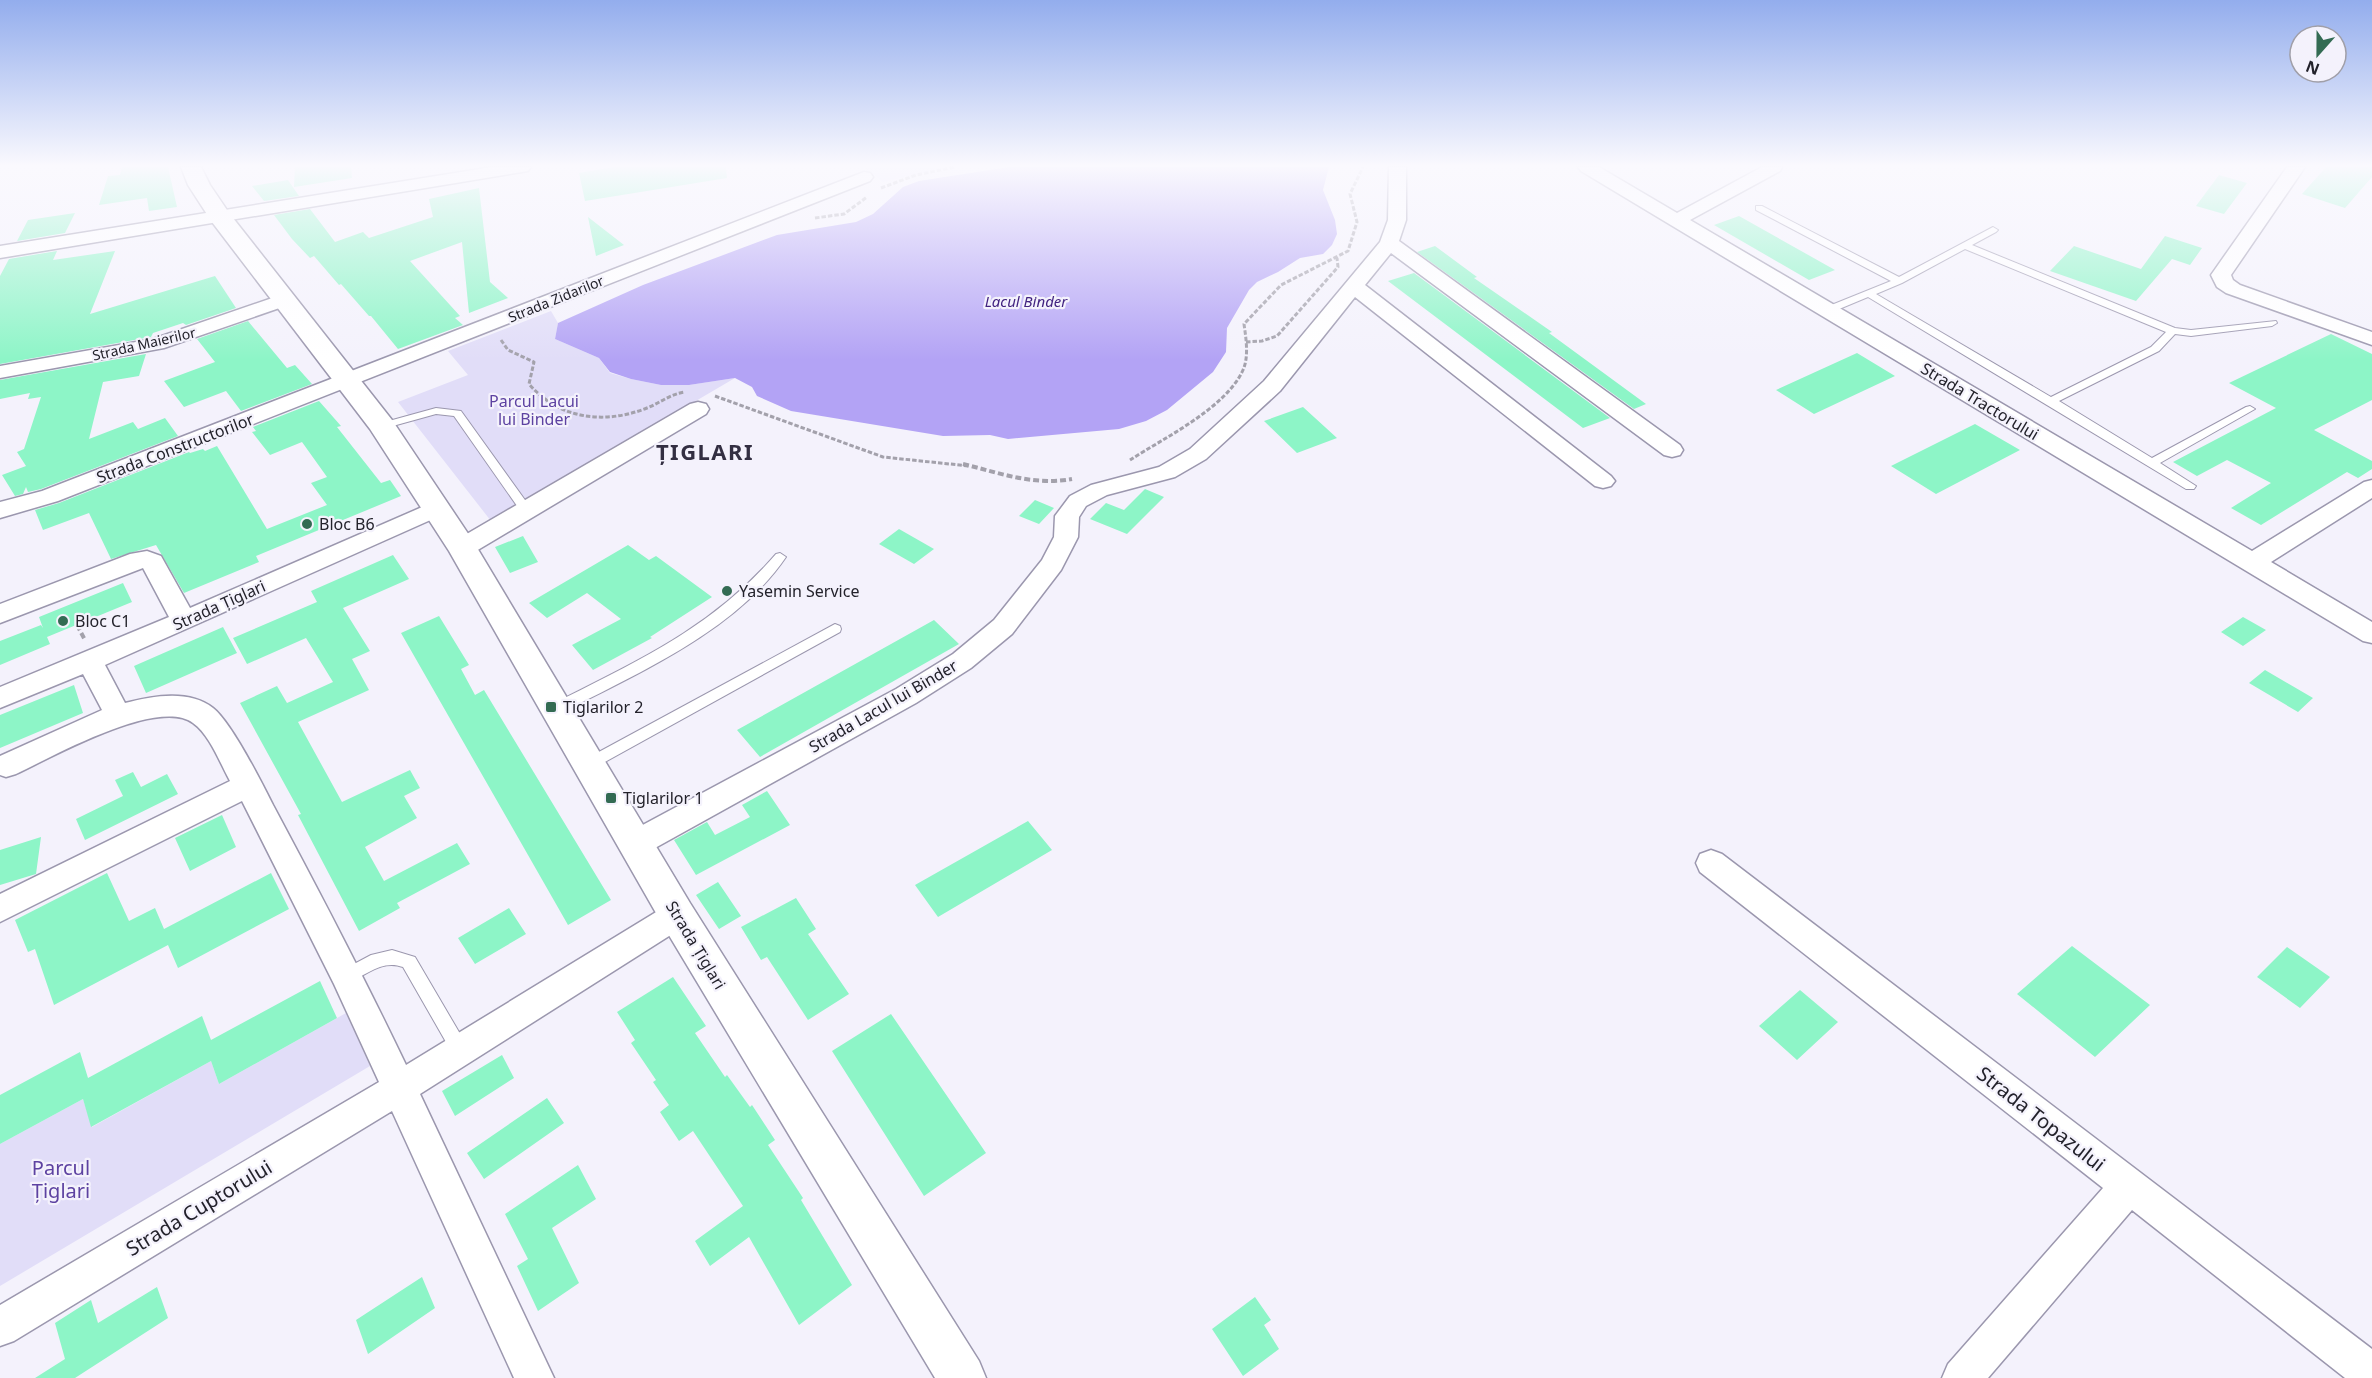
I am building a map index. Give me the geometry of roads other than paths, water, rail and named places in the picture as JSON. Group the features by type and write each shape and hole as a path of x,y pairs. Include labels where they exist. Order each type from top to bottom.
{"street":[{"path":"0,252 130,231"},
{"name":"Strada Țiglari","path":"231,231 382,426 462,548 676,915 962,1378"},
{"name":"Strada Zidarilor","path":"349,381 753,231"},
{"name":"Strada Lacul lui Binder","path":"636,844 906,696 962,662 1003,627 1052,564 1066,537 1067,516 1078,501 1099,490 1167,472 1198,454 1272,386 1389,243 1393,231"},
{"name":"Strada Tractorului","path":"1696,231 2372,634"},
{"path":"2251,231 2221,274 2224,283 2233,289 2372,339"},
{"path":"1389,243 1672,450"},
{"path":"1354,286 1603,481"},
{"name":"Strada Maierilor","path":"0,372 157,344 284,300"},
{"name":"Strada Constructorilor","path":"0,510 50,496 349,381"},
{"path":"462,548 700,399"},
{"path":"2252,563 2372,486"},
{"name":"Strada Țiglari","path":"0,698 184,621 436,508"},
{"path":"0,614 139,560 147,559 152,562 184,621"},
{"path":"90,661 118,715"},
{"path":"6,766 118,715 150,707 172,706 192,709 204,716 212,725 248,785 347,976 534,1378"},
{"path":"0,909 248,785"},
{"name":"Strada Topazului","path":"1711,864 2372,1374"},
{"name":"Strada Cuptorului","path":"0,1327 398,1089 676,915"},
{"path":"1962,1378 2129,1186"}],"lane":[{"path":"1804,231 1899,281"},
{"path":"1828,310 1899,281 1991,231"},
{"path":"1965,246 2173,331 2191,333 2272,323"},
{"path":"1869,294 2190,486"},
{"path":"2051,401 2155,349 2173,331"},
{"path":"2151,463 2250,409"},
{"path":"382,426 436,411 457,414 526,510"},
{"path":"556,709 688,640 725,613 764,579 780,558"},
{"path":"589,764 835,629"},
{"path":"347,976 384,957 397,956 409,962 460,1050"}],"water":[{"name":"Lacul Binder","path":"799,231 1337,231 1337,234 1332,245 1323,254 1300,258 1257,282 1249,290 1227,328 1226,352 1213,372 1167,410 1146,421 1119,429 1008,439 990,435 943,436 791,411 757,396 752,387 735,378 689,385 661,385 631,379 610,372 599,358 555,339 558,323 643,285 777,235"}],"place":[{"name":"Bloc B6","path":"307,524"},
{"name":"Yasemin Service","path":"727,591"},
{"name":"Bloc C1","path":"63,621"},
{"name":"Tiglarilor 2","path":"551,707"},
{"name":"Tiglarilor 1","path":"611,798"}],"district":[{"name":"ȚIGLARI","path":"705,452"}],"park label":[{"name":"Parcul Lacui lui Binder","path":"534,410"},
{"name":"Parcul Țiglari","path":"61,1180"}]}
